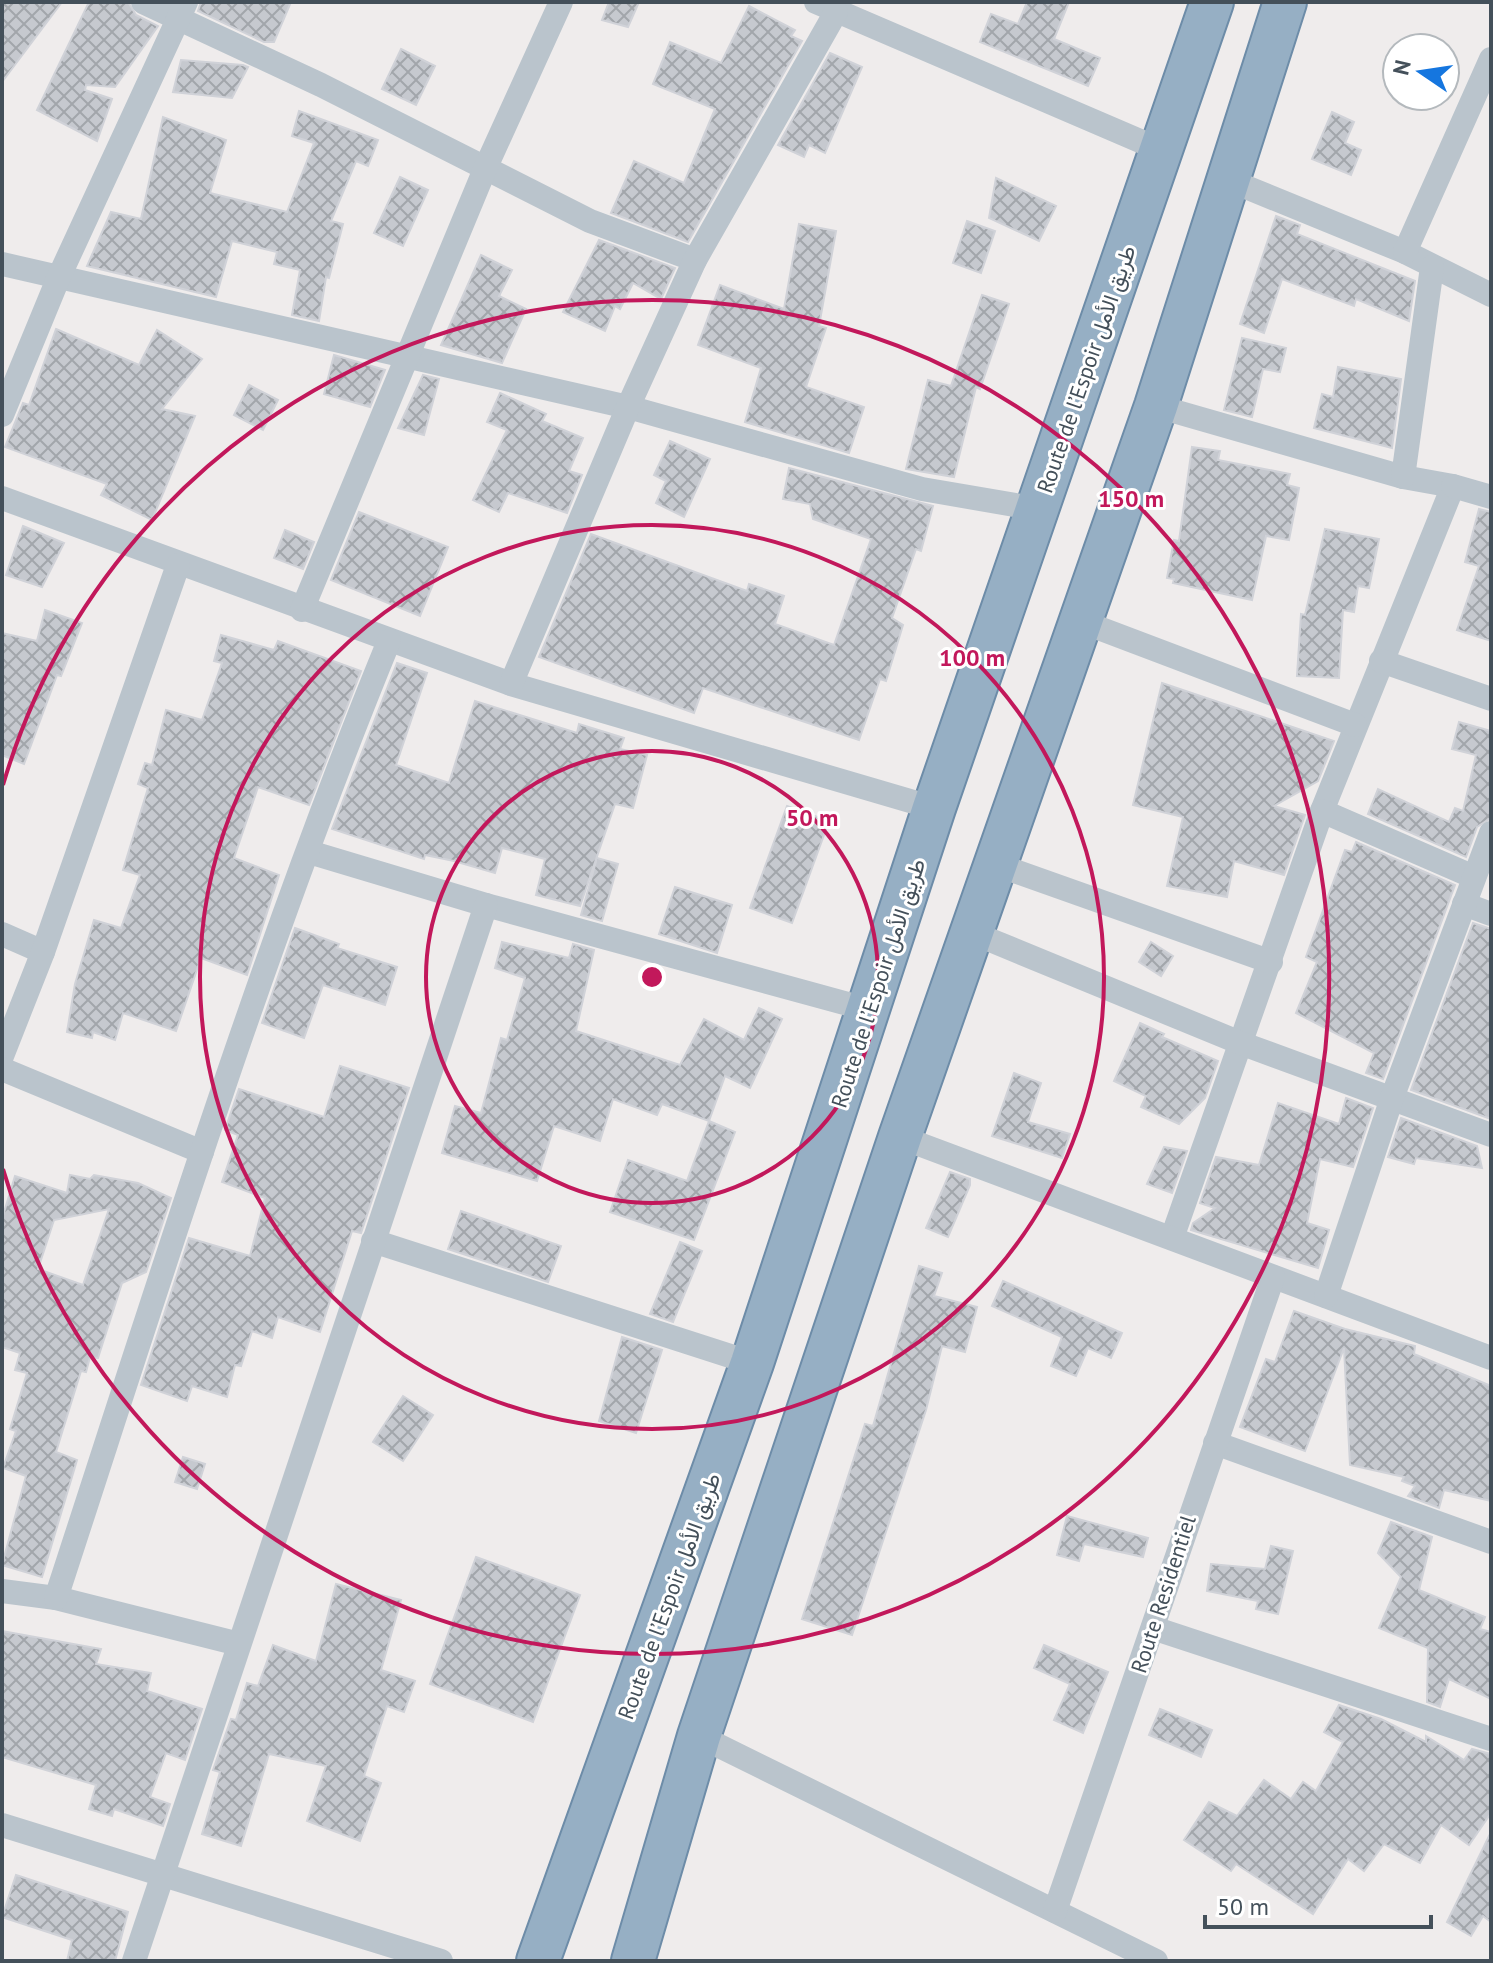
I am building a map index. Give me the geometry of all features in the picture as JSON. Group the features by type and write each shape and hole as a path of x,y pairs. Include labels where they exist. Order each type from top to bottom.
{"highway":[{"name":"Route de l’Espoir طريق الأمل","path":"538,1961 752,1363 934,808 1212,2"},
{"path":"633,1961 699,1736 900,1137 1156,406 1231,181 1285,2"}],"street":[{"path":"143,2 183,11 321,85 590,221 695,260"},
{"path":"302,610 485,169 561,2"},
{"path":"511,684 628,407 695,260 826,7 1161,150"},
{"path":"2,415 58,279 183,11"},
{"path":"1405,252 1491,59"},
{"path":"1231,181 1405,252 1491,295"},
{"path":"2,264 628,407 922,489 1038,509"},
{"path":"1403,477 1432,267"},
{"path":"1156,406 1403,477 1491,497"},
{"path":"1172,1238 1243,1044 1322,811 1453,486"},
{"path":"2,498 178,565 511,684 934,808"},
{"path":"2,1056 43,952 178,565"},
{"path":"1080,621 1355,725"},
{"path":"56,1598 202,1152 344,752 389,641"},
{"path":"1381,661 1491,699"},
{"path":"1322,811 1474,877"},
{"path":"1326,1296 1392,1098 1491,833"},
{"path":"309,852 486,905 870,1010"},
{"path":"995,864 1271,962"},
{"path":"1464,904 1491,914"},
{"path":"134,1961 486,905"},
{"path":"2,934 43,952"},
{"path":"970,936 990,940 1243,1044 1491,1135"},
{"path":"2,1069 202,1152"},
{"path":"900,1137 1491,1358"},
{"path":"373,1241 752,1363"},
{"name":"Route Residentiel","path":"1055,1911 1273,1277"},
{"path":"1215,1443 1491,1542"},
{"path":"2,1591 56,1598 239,1644"},
{"path":"1153,1628 1491,1739"},
{"path":"699,1736 1156,1961"},
{"path":"2,1825 441,1961"}],"building":[{"path":"2,2 62,2 2,82"},
{"path":"89,2 128,2 136,15 158,26 115,87 86,85 85,90 112,99 97,141 37,110"},
{"path":"201,2 291,2 274,42 264,42 198,11"},
{"path":"609,2 639,2 628,27 602,20"},
{"path":"1027,2 1069,2 1054,39 1100,58 1088,86 980,42 991,14 1018,24"},
{"path":"749,6 795,30 791,36 802,41 688,242 611,213 634,161 684,183 715,109 653,84 670,42 721,63"},
{"path":"401,49 435,66 416,105 382,89"},
{"path":"830,53 862,67 825,153 809,145 804,157 778,145"},
{"path":"181,60 248,67 232,98 173,92"},
{"path":"299,111 378,140 368,166 356,161 331,221 343,224 329,278 326,277 319,321 292,315 300,270 274,264 277,252 232,241 216,297 87,266 111,212 141,219 163,117 226,140 210,193 287,212 314,143 292,136"},
{"path":"1332,112 1354,122 1345,143 1361,150 1351,175 1312,159"},
{"path":"400,177 428,190 403,246 374,233"},
{"path":"996,178 1056,206 1039,241 989,218"},
{"path":"1276,216 1300,225 1297,234 1415,281 1409,321 1356,299 1354,306 1282,279 1264,333 1240,324"},
{"path":"967,221 995,231 981,273 953,263"},
{"path":"799,224 836,231 819,326 826,328 806,387 864,407 849,453 745,422 761,368 698,345 720,285 784,309"},
{"path":"599,240 675,268 661,299 633,283 620,309 615,306 605,331 563,312"},
{"path":"481,255 512,270 499,296 526,309 502,363 441,345"},
{"path":"982,295 1009,304 980,389 976,387 954,477 906,469 928,380 951,386"},
{"path":"56,329 139,365 157,330 202,359 162,409 195,416 152,520 101,495 107,484 5,447 23,403 29,405"},
{"path":"1242,338 1286,348 1280,372 1263,369 1252,417 1224,410"},
{"path":"334,355 385,370 370,407 324,394"},
{"path":"1338,367 1401,379 1392,448 1314,428 1322,394 1333,397"},
{"path":"423,375 439,379 424,435 398,428"},
{"path":"249,385 278,400 263,430 234,415"},
{"path":"500,393 546,414 542,421 583,438 569,471 582,475 567,513 508,493 499,512 473,500 507,430 487,422"},
{"path":"670,441 710,459 684,517 656,503 666,481 654,475"},
{"path":"1192,447 1220,451 1218,460 1290,474 1287,485 1299,488 1289,540 1266,536 1252,600 1173,583 1174,579 1167,578 1174,540 1179,541"},
{"path":"789,468 933,506 921,551 916,549 892,618 903,625 886,681 880,679 859,740 703,688 694,713 539,657 591,534 747,591 749,584 784,596 775,624 834,645 871,539 813,519 810,504 783,499"},
{"path":"1479,509 1491,512 1491,641 1457,630 1479,566 1465,562"},
{"path":"359,512 448,547 420,616 331,580"},
{"path":"23,526 64,543 42,587 6,575"},
{"path":"1325,529 1379,539 1369,588 1358,586 1354,612 1343,610 1339,678 1297,676 1301,614 1305,615"},
{"path":"285,530 314,542 303,569 274,558"},
{"path":"45,610 82,623 61,676 57,675 24,764 2,755 2,633 37,641"},
{"path":"221,635 274,650 278,641 361,671 309,805 258,787 234,858 279,875 247,975 201,958 176,1031 123,1013 115,1040 93,1032 92,1038 67,1032 75,984 94,920 121,928 140,875 123,870 148,788 138,784 145,763 152,765 166,710 202,720 222,663 214,661"},
{"path":"397,663 427,673 396,765 449,783 475,701 577,733 579,724 624,738 620,749 647,755 633,808 615,804 580,906 536,895 545,859 502,848 495,873 425,855 424,859 332,829"},
{"path":"1162,683 1334,741 1318,781 1274,806 1305,815 1284,875 1234,861 1227,897 1167,886 1183,817 1133,805"},
{"path":"1459,722 1491,731 1491,818 1477,827 1466,857 1368,814 1378,789 1449,822 1455,808 1463,811 1476,755 1452,749"},
{"path":"787,806 829,821 792,923 750,908"},
{"path":"1356,842 1455,885 1383,1079 1366,1073 1374,1053 1296,1013 1317,962 1306,957 1345,850 1352,852"},
{"path":"597,858 618,864 602,921 581,915"},
{"path":"675,887 732,905 717,953 659,934"},
{"path":"1473,923 1491,929 1491,1119 1411,1090"},
{"path":"295,928 339,944 337,948 397,967 385,1005 323,985 304,1038 262,1023"},
{"path":"502,942 569,958 573,944 594,950 576,1031 680,1065 704,1019 744,1040 759,1008 782,1019 750,1088 725,1076 709,1121 662,1104 657,1115 613,1099 600,1141 554,1126 537,1181 442,1153 455,1106 481,1113 501,1038 507,1040 525,978 495,968"},
{"path":"1151,942 1173,956 1161,976 1139,962"},
{"path":"1140,1023 1164,1034 1162,1037 1218,1061 1205,1098 1179,1124 1141,1107 1146,1096 1114,1081"},
{"path":"340,1066 409,1088 361,1233 352,1231 320,1332 278,1317 272,1338 252,1331 241,1366 235,1365 227,1397 192,1386 187,1401 141,1385 189,1238 250,1256 265,1198 222,1182 238,1135 225,1130 239,1089 324,1117"},
{"path":"1014,1073 1041,1083 1028,1122 1070,1134 1062,1158 992,1136"},
{"path":"1346,1098 1373,1108 1353,1167 1320,1159 1307,1223 1329,1230 1318,1268 1191,1230 1193,1223 1215,1208 1200,1203 1216,1157 1259,1165 1278,1103 1339,1124"},
{"path":"1401,1118 1477,1146 1482,1168 1416,1158 1414,1164 1388,1157"},
{"path":"709,1121 735,1132 694,1240 610,1212 628,1160 687,1181"},
{"path":"1164,1147 1187,1151 1172,1193 1147,1184"},
{"path":"950,1172 970,1179 970,1185 948,1237 926,1228"},
{"path":"70,1175 90,1179 94,1175 138,1183 171,1198 146,1272 122,1283 98,1358 90,1357 86,1372 81,1371 56,1452 77,1460 42,1577 2,1565 26,1476 3,1468 16,1431 10,1429 27,1373 15,1370 20,1353 2,1347 2,1219 15,1176 67,1193","holes":["109,1209 83,1285 38,1269 54,1220"]},
{"path":"461,1211 561,1246 548,1282 448,1249"},
{"path":"680,1242 702,1251 673,1322 650,1314"},
{"path":"919,1266 942,1273 934,1296 977,1307 965,1352 942,1346 926,1410 852,1635 802,1619 865,1424 873,1426"},
{"path":"1003,1281 1122,1333 1111,1358 1088,1348 1076,1376 1051,1366 1062,1337 992,1306"},
{"path":"1294,1311 1345,1329 1415,1346 1414,1354 1491,1386 1491,1501 1444,1490 1439,1508 1408,1496 1415,1486 1402,1481 1404,1477 1350,1465 1344,1348 1305,1451 1240,1427 1266,1359 1275,1362"},
{"path":"622,1337 662,1350 636,1433 599,1421"},
{"path":"403,1396 433,1415 403,1461 373,1442"},
{"path":"183,1457 205,1464 197,1489 175,1482"},
{"path":"1067,1516 1148,1538 1143,1557 1084,1544 1079,1561 1057,1555"},
{"path":"1391,1522 1432,1537 1419,1590 1485,1617 1480,1629 1491,1632 1491,1699 1449,1679 1440,1707 1427,1702 1428,1648 1379,1628 1401,1577 1378,1553"},
{"path":"1271,1546 1293,1551 1278,1614 1256,1609 1258,1601 1207,1591 1211,1564 1265,1569"},
{"path":"476,1557 580,1595 533,1722 430,1684"},
{"path":"336,1584 401,1600 381,1670 415,1681 404,1712 387,1706 364,1776 381,1783 360,1841 307,1821 326,1766 269,1754 241,1846 202,1834 220,1772 213,1770 231,1719 236,1720 247,1683 258,1686 273,1645 316,1661"},
{"path":"2,1631 101,1649 96,1664 151,1673 147,1691 202,1709 185,1760 166,1753 150,1797 170,1804 163,1826 114,1809 112,1816 89,1809 96,1785 2,1757"},
{"path":"1044,1645 1108,1672 1083,1733 1054,1720 1070,1684 1034,1668"},
{"path":"1339,1705 1381,1719 1426,1742 1426,1736 1464,1760 1472,1749 1491,1754 1491,1813 1469,1845 1441,1825 1420,1863 1384,1844 1364,1871 1348,1859 1313,1914 1236,1864 1231,1871 1184,1840 1209,1802 1237,1816 1264,1780 1291,1799 1303,1782 1316,1791 1343,1742 1324,1732"},
{"path":"1160,1709 1212,1730 1201,1757 1149,1735"},
{"path":"1491,1832 1491,1922 1483,1916 1471,1936 1447,1922"},
{"path":"16,1875 128,1912 115,1961 67,1961 72,1940 2,1917"}]}
